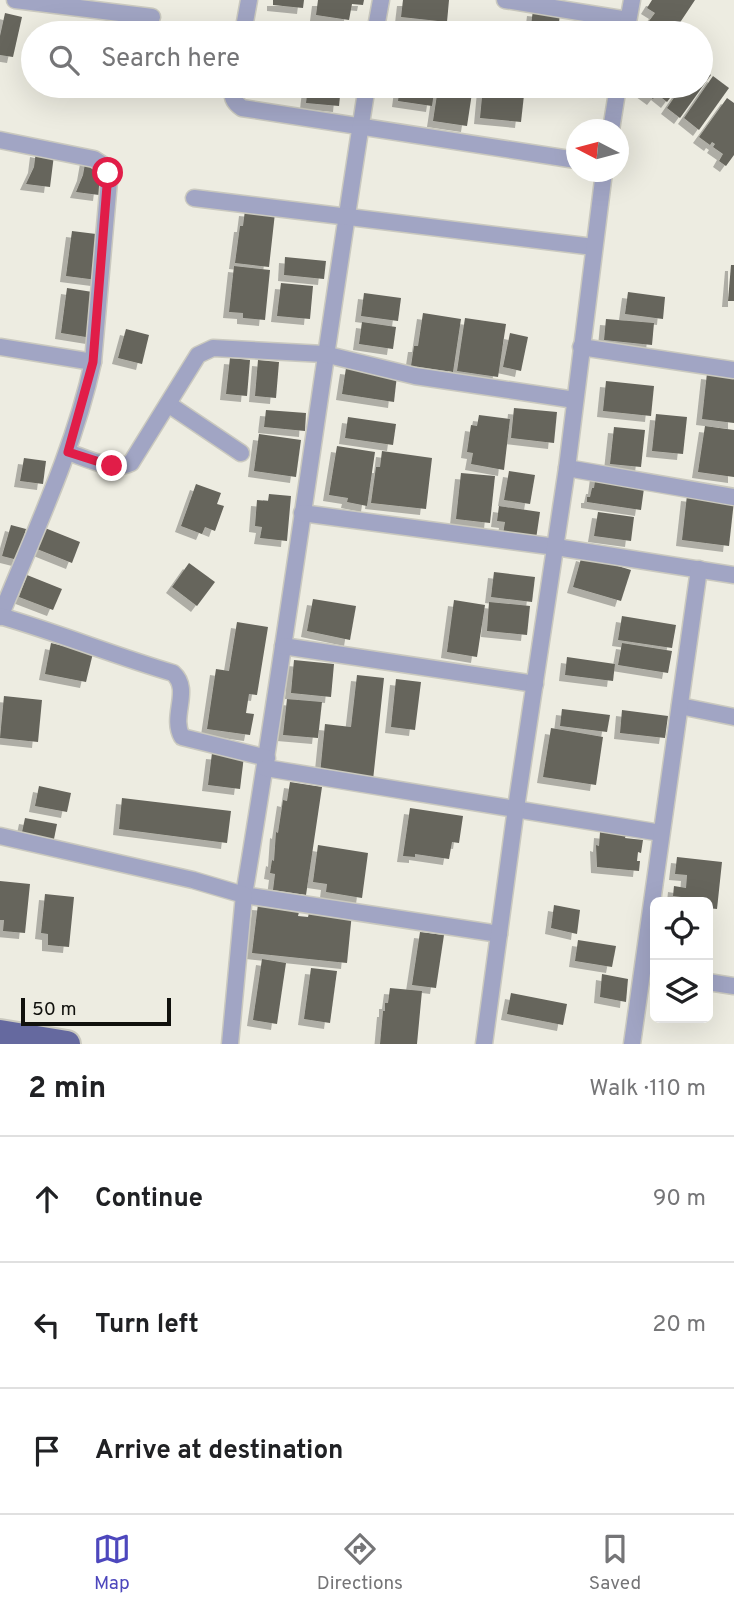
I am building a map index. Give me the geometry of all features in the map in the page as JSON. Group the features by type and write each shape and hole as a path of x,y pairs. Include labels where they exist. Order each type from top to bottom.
{"main road":[{"path":"0,1033 67,1044"}],"street":[{"path":"15,0 152,17"},
{"path":"245,21 249,0"},
{"path":"377,21 381,0"},
{"path":"505,0 604,21"},
{"path":"628,21 632,0"},
{"path":"233,98 242,108 566,158"},
{"path":"230,1044 244,895 365,98"},
{"path":"613,119 616,98"},
{"path":"0,140 94,159 101,162 108,173 93,362 68,452 0,617 58,633 120,658 173,673 180,679 182,686 177,722 182,737 266,763 662,833"},
{"path":"484,1044 567,468 603,182"},
{"path":"194,198 594,247"},
{"path":"0,347 93,362"},
{"path":"581,347 734,370"},
{"path":"68,452 112,466 131,463 198,355 213,348 324,354 415,376 575,400"},
{"path":"168,404 241,453"},
{"path":"567,468 734,497"},
{"path":"302,513 556,547 734,575"},
{"path":"632,1044 649,972 662,833 699,569"},
{"path":"283,646 535,684"},
{"path":"680,706 734,717"},
{"path":"0,836 193,880 244,895 499,934"},
{"path":"713,983 734,986"}],"building":[{"path":"273,0 304,0 303,8 273,5"},
{"path":"318,0 364,0 363,5 352,4 349,20 316,15"},
{"path":"403,0 449,0 447,21 401,17"},
{"path":"652,0 695,0 681,21 649,21 655,13 647,8"},
{"path":"533,10 560,13 559,21 532,21"},
{"path":"5,13 22,17 13,57 0,55 0,36"},
{"path":"713,76 729,88 699,130 684,118 698,98 713,98"},
{"path":"307,98 340,98 339,106 306,103"},
{"path":"398,98 433,98 432,106 398,101"},
{"path":"436,98 471,98 467,126 433,121"},
{"path":"482,98 524,98 521,122 480,118"},
{"path":"674,98 694,98 680,118 667,108"},
{"path":"727,98 734,103 734,155 726,166 719,161 723,154 713,147 715,144 712,142 710,145 699,137"},
{"path":"36,151 54,155 50,187 26,184 34,167"},
{"path":"86,158 103,162 99,195 76,192"},
{"path":"245,210 275,213 269,267 235,263"},
{"path":"72,231 104,235 97,280 66,276"},
{"path":"285,257 326,261 324,279 284,275"},
{"path":"731,265 734,265 734,301 728,301"},
{"path":"234,266 270,270 265,320 243,318 243,313 229,312"},
{"path":"281,283 313,286 310,319 277,316"},
{"path":"67,288 99,293 92,338 61,333"},
{"path":"628,292 665,297 663,319 625,314"},
{"path":"364,293 401,298 398,321 361,316"},
{"path":"423,313 461,319 453,372 411,366 414,346 418,346"},
{"path":"465,318 506,324 498,377 457,371"},
{"path":"606,319 654,323 652,345 604,340"},
{"path":"362,322 396,327 393,349 359,344"},
{"path":"126,329 149,335 142,364 118,358"},
{"path":"510,333 528,337 521,371 503,367"},
{"path":"230,358 250,360 247,396 226,394"},
{"path":"258,360 279,362 276,398 255,396"},
{"path":"346,368 397,375 394,402 342,394"},
{"path":"707,373 734,377 734,423 702,419"},
{"path":"606,381 654,386 651,416 603,411"},
{"path":"514,408 557,412 554,443 511,438"},
{"path":"266,410 306,413 305,431 264,427"},
{"path":"656,414 687,417 683,454 652,451"},
{"path":"479,415 510,419 504,470 471,464 473,453 467,452 471,425 477,426"},
{"path":"348,417 396,424 393,445 345,438"},
{"path":"705,426 734,430 734,477 698,472"},
{"path":"614,427 645,430 641,467 610,464"},
{"path":"259,434 301,440 296,477 254,471"},
{"path":"337,446 375,452 367,506 347,502 348,498 329,495"},
{"path":"382,451 432,458 426,509 371,503 376,467 380,467"},
{"path":"24,458 46,461 43,484 20,481"},
{"path":"509,471 535,475 530,504 504,500"},
{"path":"461,473 495,476 490,523 456,519"},
{"path":"596,473 645,481 641,510 587,502 587,497 590,497 594,488"},
{"path":"196,484 221,493 217,504 224,506 215,531 205,527 202,534 181,526"},
{"path":"269,494 291,496 287,541 260,538 262,527 255,526 257,500 268,501"},
{"path":"687,495 734,501 729,546 682,540"},
{"path":"499,506 540,512 536,539 503,534 505,522 497,521"},
{"path":"598,512 634,517 631,541 594,536"},
{"path":"11,525 26,529 18,560 2,556"},
{"path":"45,528 80,542 72,563 37,549"},
{"path":"582,555 631,570 621,601 573,587"},
{"path":"189,563 215,582 197,606 172,587"},
{"path":"494,572 535,577 532,602 491,597"},
{"path":"27,575 62,589 53,610 19,597"},
{"path":"313,599 356,606 350,640 307,631"},
{"path":"454,600 485,605 477,657 447,652"},
{"path":"489,602 530,606 527,635 487,631"},
{"path":"622,616 676,625 672,648 618,640"},
{"path":"237,622 268,627 257,695 249,694 246,713 254,714 250,735 207,729 216,669 229,671"},
{"path":"51,643 93,653 86,682 45,674"},
{"path":"622,643 672,651 668,673 618,665"},
{"path":"567,657 615,664 613,681 565,675"},
{"path":"294,660 334,664 331,697 291,693"},
{"path":"357,675 384,678 373,780 320,774 325,724 351,727"},
{"path":"396,679 421,682 415,730 391,727"},
{"path":"4,696 42,700 38,742 0,738"},
{"path":"287,699 322,702 318,738 283,735"},
{"path":"562,709 610,715 607,732 560,726"},
{"path":"622,710 668,716 665,738 620,733"},
{"path":"551,728 603,737 596,785 543,777"},
{"path":"212,753 244,756 240,789 208,785"},
{"path":"290,782 322,787 306,895 273,890 275,874 270,873 283,800 287,801"},
{"path":"39,786 71,793 67,812 35,806"},
{"path":"122,798 231,811 227,843 119,829"},
{"path":"410,808 463,816 459,843 452,842 449,859 415,854 415,857 403,856"},
{"path":"25,818 57,824 53,844 21,837"},
{"path":"600,832 643,840 641,853 638,852 639,871 597,867 596,845 599,846"},
{"path":"318,845 368,853 362,898 326,892 327,884 313,882"},
{"path":"677,857 722,862 717,909 713,909 713,897 673,896 674,886 686,888 687,875 675,874"},
{"path":"0,881 30,884 25,933 3,931 4,920 0,920"},
{"path":"45,894 74,897 69,947 48,945 48,934 41,933"},
{"path":"258,904 283,906 283,910 299,912 298,916 308,917 309,913 352,913 347,963 252,953"},
{"path":"554,905 580,910 577,934 551,928"},
{"path":"420,932 444,935 436,988 412,985"},
{"path":"578,940 616,946 612,967 575,961"},
{"path":"262,959 286,963 277,1024 253,1020"},
{"path":"311,968 337,971 330,1023 304,1019"},
{"path":"602,974 628,979 626,1002 600,997"},
{"path":"390,988 422,991 417,1044 380,1044 383,1011 385,1003 388,1003"},
{"path":"511,993 567,1004 563,1025 507,1014"}],"route":[{"path":"108,173 93,362 68,452 112,466"}]}
